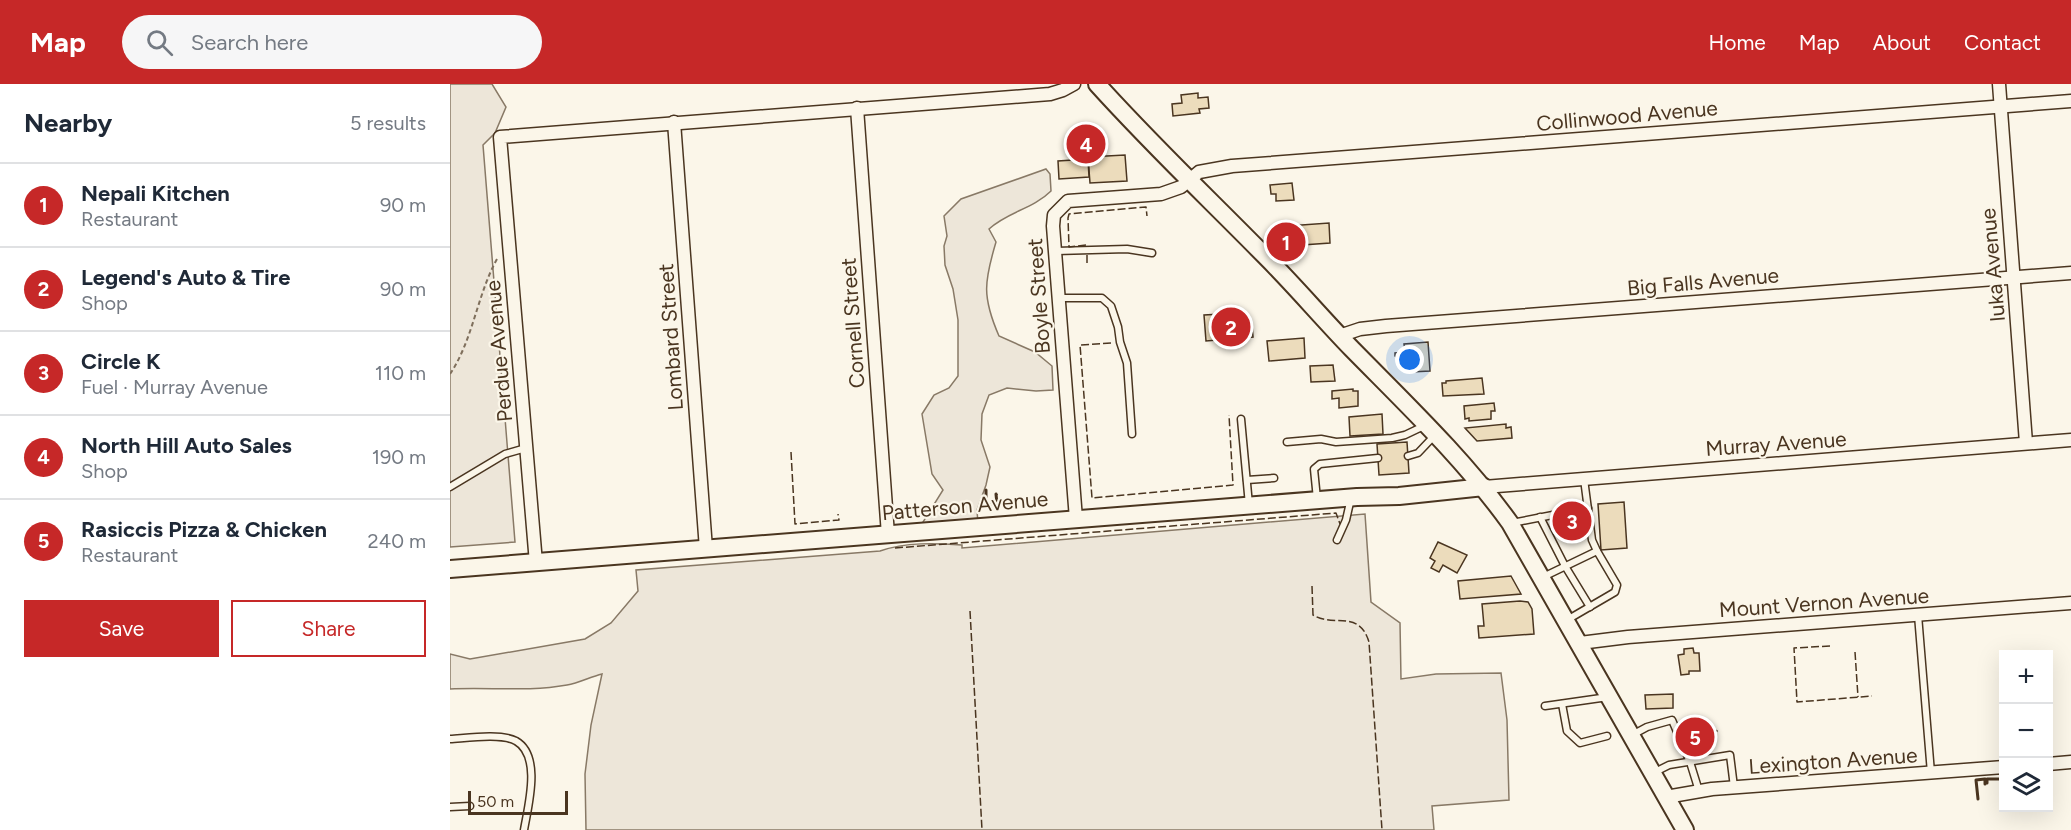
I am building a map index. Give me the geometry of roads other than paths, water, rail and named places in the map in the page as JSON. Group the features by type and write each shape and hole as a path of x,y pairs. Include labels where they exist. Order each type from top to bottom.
{"street":[{"path":"674,122 1050,94 1074,84"},
{"path":"1097,84 1266,257 1484,487 1510,523 1580,643 1666,797 1679,828"},
{"name":"Iuka Avenue","path":"1998,84 2026,443"},
{"name":"Collinwood Avenue","path":"1189,180 1199,172 1232,166 2071,101"},
{"name":"Cornell Street","path":"857,108 888,535"},
{"name":"Perdue Avenue","path":"536,562 500,137 674,122"},
{"name":"Lombard Street","path":"674,122 706,549"},
{"name":"Boyle Street","path":"1076,519 1054,215 1068,201 1161,194 1181,187 1189,180"},
{"name":"Big Falls Avenue","path":"1339,336 1360,329 1386,326 2071,273"},
{"name":"Murray Avenue","path":"1484,487 2071,440"},
{"name":"Patterson Avenue","path":"450,569 1250,505 1399,496 1484,487"},
{"name":"Mount Vernon Avenue","path":"1580,643 1628,637 2071,603"},
{"path":"2053,764 2071,762"},
{"name":"Lexington Avenue","path":"1666,797 1699,791 1999,767"}],"lane":[{"path":"1056,251 1126,249 1152,254"},
{"path":"1059,298 1102,298 1111,306 1127,363 1132,434"},
{"path":"1241,419 1250,505"},
{"path":"1287,442 1321,439 1336,442 1392,438 1431,429"},
{"path":"1408,456 1418,453 1431,429"},
{"path":"450,487 505,454 527,448"},
{"path":"1317,500 1314,469 1320,464 1378,458"},
{"path":"1247,480 1274,478"},
{"path":"1566,620 1615,592 1617,585 1593,540 1584,479"},
{"path":"1337,540 1346,520 1351,498"},
{"path":"1510,523 1588,508"},
{"path":"1540,518 1590,607"},
{"path":"1541,578 1597,551"},
{"path":"1918,615 1931,773"},
{"path":"1545,706 1609,697"},
{"path":"1562,704 1567,731 1580,743 1607,736"},
{"path":"1631,736 1672,720 1690,762 1699,791"},
{"path":"450,739 500,737 515,741 527,750 531,771 524,830"},
{"path":"1652,773 1669,765 1730,755 1734,788"},
{"path":"450,807 470,806"}],"place":[{"name":"North Hill Auto Sales","path":"1086,144"},
{"name":"Nepali Kitchen","path":"1286,242"},
{"name":"Legend's Auto & Tire","path":"1231,327"},
{"name":"Circle K","path":"1572,521"},
{"name":"Rasiccis Pizza & Chicken","path":"1695,737"}]}
